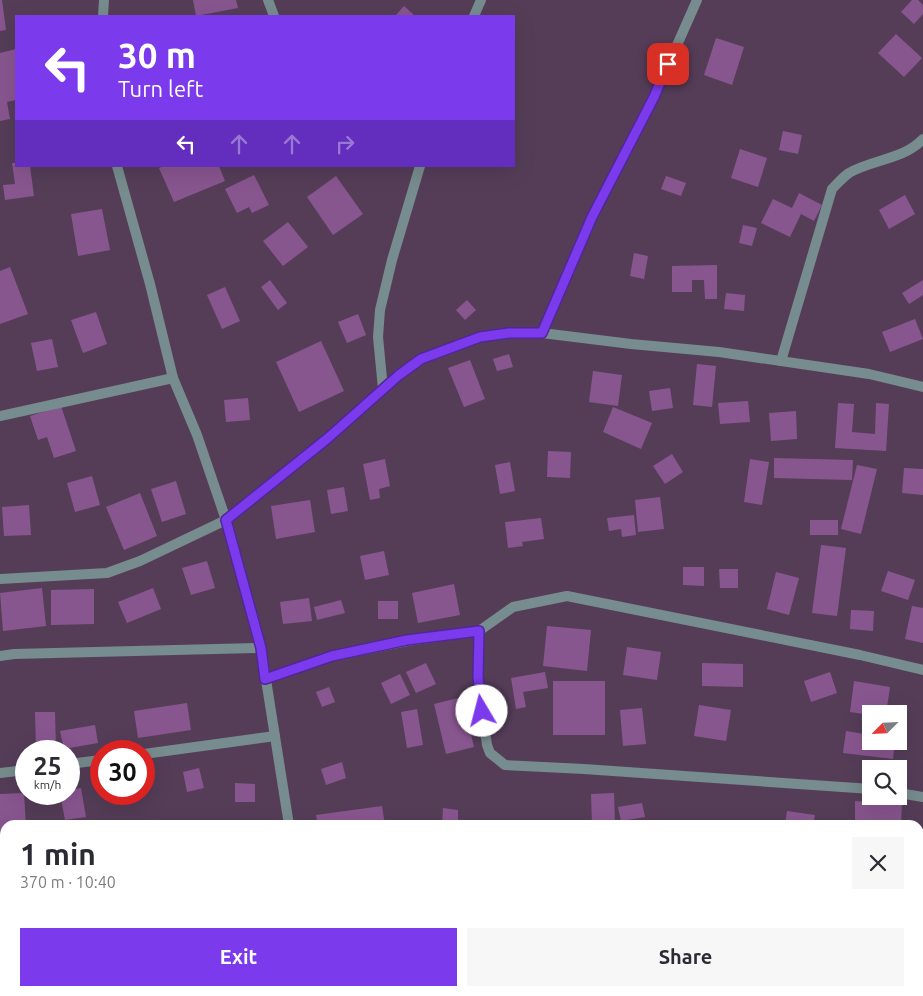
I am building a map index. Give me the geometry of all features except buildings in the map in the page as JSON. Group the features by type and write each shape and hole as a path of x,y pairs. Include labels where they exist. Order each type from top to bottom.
{"street":[{"path":"103,15 104,0"},
{"path":"268,0 274,15"},
{"path":"474,15 481,0"},
{"path":"542,333 592,217 654,97 697,0"},
{"path":"782,361 832,189 848,174 898,156 923,139"},
{"path":"117,167 150,284 173,378 197,435 226,520 261,648 288,820"},
{"path":"383,389 378,337 380,310 392,260 420,167"},
{"path":"0,579 107,573 140,562 226,520 328,438 399,375 421,359 480,337 509,333 542,333 719,352 869,374 923,387"},
{"path":"0,416 173,378"},
{"path":"265,679 332,656 407,640 479,631 513,607 566,596 860,655 923,670"},
{"path":"479,631 478,677 487,745 490,753 505,765 862,788"},
{"path":"0,656 14,654 261,648"},
{"path":"155,752 275,736"},
{"path":"0,773 15,771"},
{"path":"907,794 923,797"}],"route":[{"path":"482,711 478,677 479,631 407,640 332,656 265,679 261,648 226,520 328,438 399,375 421,359 480,337 509,333 542,333 592,217 654,97 668,64"}]}
